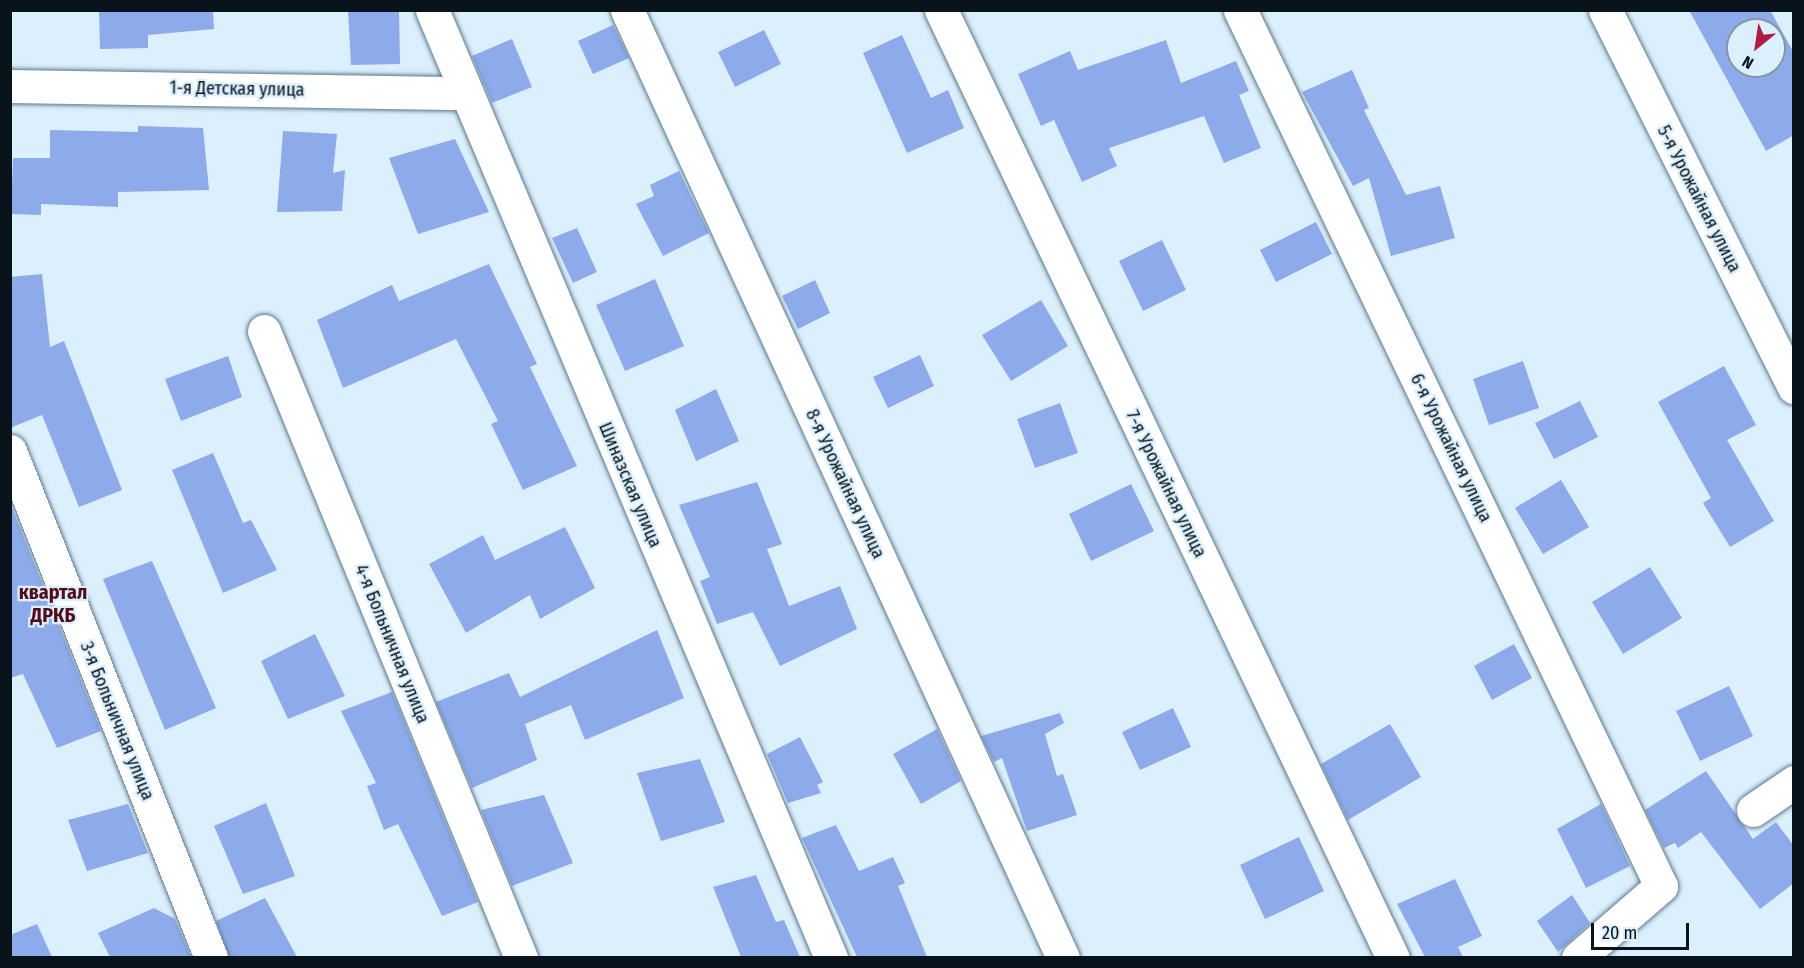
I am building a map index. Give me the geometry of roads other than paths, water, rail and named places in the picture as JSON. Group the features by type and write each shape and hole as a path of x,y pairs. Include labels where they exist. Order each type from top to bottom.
{"street":[{"name":"Шиназская улица","path":"432,10 464,93 831,957"},
{"name":"8-я Урожайная улица","path":"627,10 1063,957"},
{"name":"7-я Урожайная улица","path":"941,10 1393,957"},
{"name":"6-я Урожайная улица","path":"1240,10 1661,886 1578,957"},
{"name":"5-я Урожайная улица","path":"1605,10 1794,387"},
{"name":"1-я Детская улица","path":"10,86 464,93"},
{"name":"4-я Больничная улица","path":"264,331 521,957"},
{"name":"3-я Больничная улица","path":"10,451 211,957"},
{"path":"1753,810 1794,782"}],"district":[{"name":"квартал ДРКБ","path":"53,604"}]}
